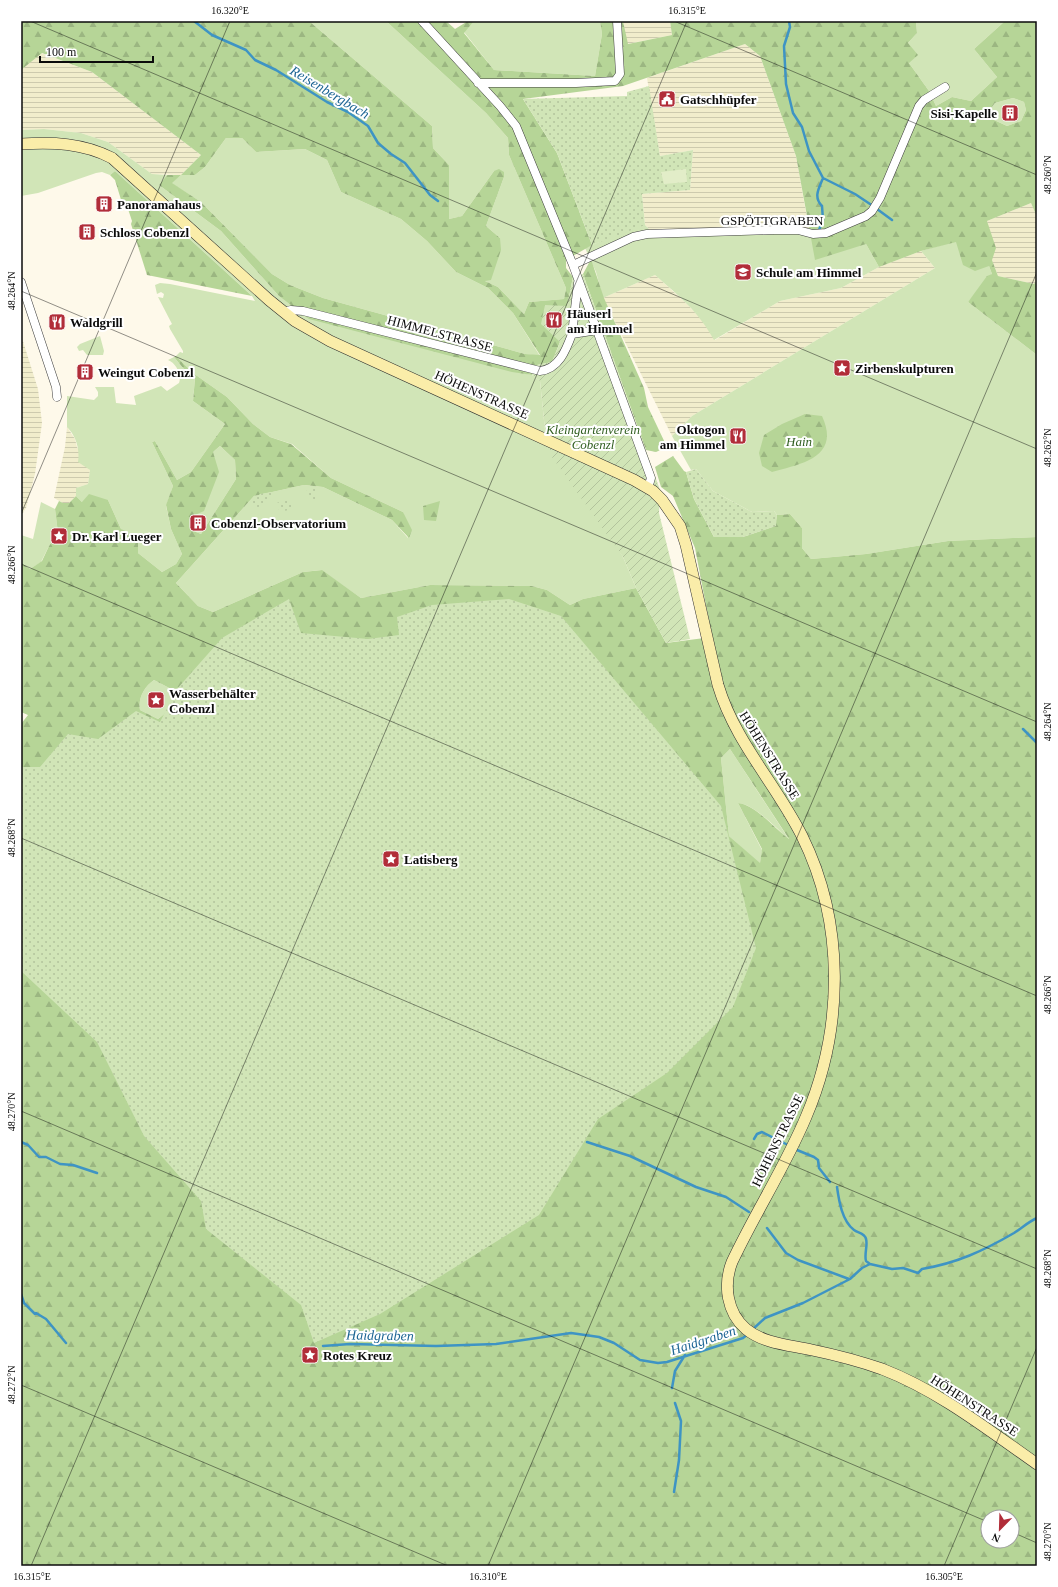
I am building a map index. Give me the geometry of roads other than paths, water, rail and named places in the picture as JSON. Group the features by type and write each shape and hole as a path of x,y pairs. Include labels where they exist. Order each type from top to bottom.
{"street":[{"name":"HIMMELSTRASSE","path":"422,21 509,116 516,126 574,265 598,330 651,478 648,488"},
{"path":"478,83 576,83 615,81 620,74 617,21"},
{"name":"GSPÖTTGRABEN","path":"574,265 634,237 647,234 798,230 813,234 826,233 859,220 872,211 880,198 919,106 924,100 945,87"},
{"name":"HÖHENSTRASSE","path":"21,144 55,143 76,145 89,148 112,158 283,312 304,326 330,341 580,454 648,488 668,506 680,526 686,545 718,685 726,709 745,746 776,792 802,836 821,885 833,946 834,995 827,1052 815,1095 798,1135 729,1268 727,1291 730,1304 737,1319 749,1331 768,1340 859,1361 905,1379 950,1404 1037,1464"},
{"name":"HIMMELSTRASSE","path":"283,312 303,310 540,371 549,369 557,364 572,334 578,279"},
{"path":"21,282 56,387 57,397"},
{"path":"572,334 598,330"}],"waterway":[{"name":"Reisenbergbach","path":"194,21 212,35 246,50 255,60 276,70 327,102 348,112 368,126 378,143 405,163 430,195 438,201"},
{"name":"GSPÖTTGRABEN","path":"789,21 790,27 784,46 786,84 793,113 802,127 809,151 823,178 855,194 873,206"},
{"name":"GSPÖTTGRABEN","path":"819,230 823,220 822,206 819,203 817,196 823,178"},
{"name":"GSPÖTTGRABEN","path":"877,209 892,220"},
{"path":"1023,729 1037,743"},
{"path":"754,1139 757,1134 762,1132 786,1144"},
{"path":"21,1142 28,1145 39,1157 46,1157 60,1164 73,1165 97,1173"},
{"path":"587,1142 630,1156 696,1187 726,1197 749,1212"},
{"path":"797,1150 818,1160 819,1168 830,1182"},
{"path":"837,1187 844,1216 850,1226 854,1230 863,1234 865,1237 867,1244 866,1261 870,1264"},
{"name":"Haidgraben","path":"752,1330 765,1318 803,1303 850,1279 862,1268 870,1264 892,1269 903,1268 918,1273 922,1269 958,1260 980,1251 1014,1233 1037,1218"},
{"path":"767,1228 786,1253 798,1260 849,1279"},
{"path":"21,1294 24,1303 35,1314"},
{"path":"36,1313 46,1319 66,1343"},
{"name":"Haidgraben","path":"323,1346 350,1344 436,1346 496,1344 571,1333 599,1337 614,1343 640,1360 658,1363 667,1362 743,1338 748,1334"},
{"path":"672,1388 675,1371 685,1355"},
{"path":"674,1492 679,1460 681,1421 675,1403"}],"place":[{"name":"Gatschhüpfer","path":"667,99"},
{"name":"Sisi-Kapelle","path":"1010,113"},
{"name":"Panoramahaus","path":"104,204"},
{"name":"Schloss Cobenzl","path":"87,232"},
{"name":"Schule am Himmel","path":"743,272"},
{"name":"Häuserl am Himmel","path":"554,320"},
{"name":"Waldgrill","path":"57,322"},
{"name":"Zirbenskulpturen","path":"842,368"},
{"name":"Weingut Cobenzl","path":"85,372"},
{"name":"Oktogon am Himmel","path":"738,436"},
{"name":"Cobenzl-Observatorium","path":"198,523"},
{"name":"Dr. Karl Lueger","path":"59,536"},
{"name":"Wasserbehälter Cobenzl","path":"156,700"},
{"name":"Latisberg","path":"391,859"},
{"name":"Rotes Kreuz","path":"310,1355"}],"park label":[{"name":"Kleingartenverein Cobenzl","path":"593,436"},
{"name":"Hain","path":"799,441"}]}
